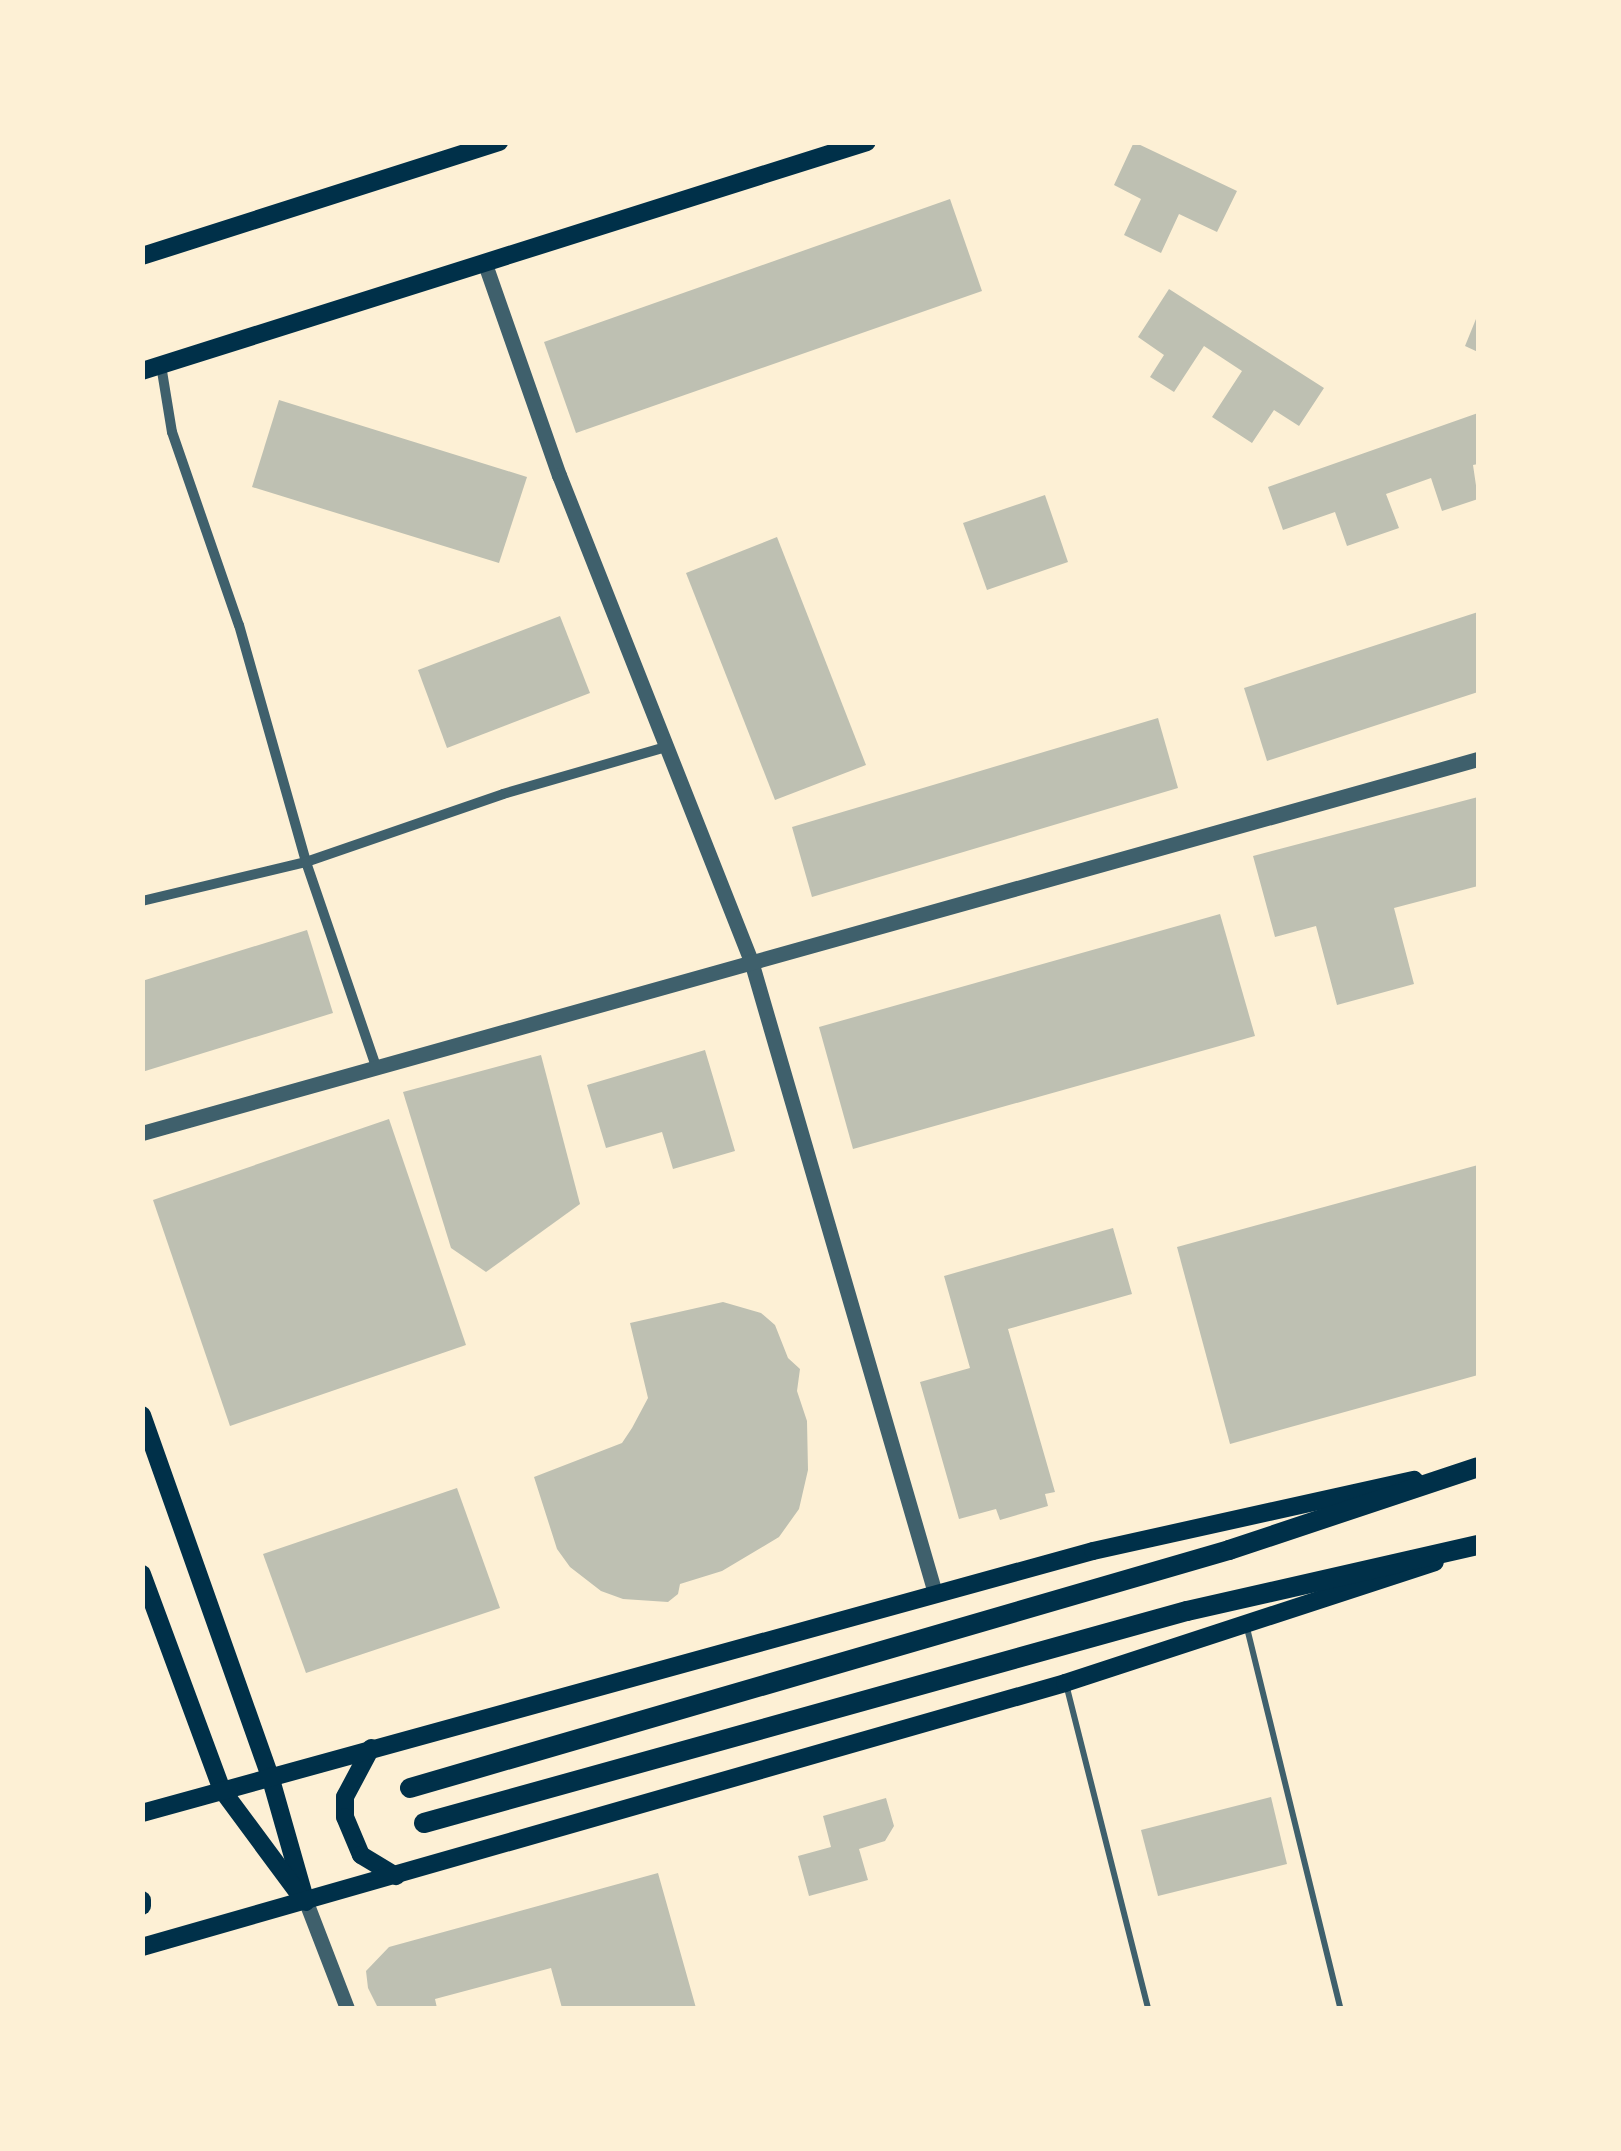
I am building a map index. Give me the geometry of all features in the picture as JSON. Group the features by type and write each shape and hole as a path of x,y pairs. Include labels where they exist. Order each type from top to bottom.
{"main road":[{"path":"142,256 499,142"},
{"path":"152,368 866,142"},
{"path":"142,1415 270,1776 306,1902"},
{"path":"142,1813 1138,1540 1478,1466"},
{"path":"410,1788 1210,1556 1478,1466"},
{"path":"142,1947 1066,1683 1246,1627 1478,1546"},
{"path":"424,1824 1156,1619 1478,1546"},
{"path":"142,1574 222,1790 306,1902"},
{"path":"371,1748 345,1798 344,1817 361,1855 396,1876"}],"street":[{"path":"486,264 559,474 751,961 935,1593"},
{"path":"152,368 239,625 306,862 376,1066"},
{"path":"142,901 306,862 503,794 666,747"},
{"path":"142,1132 1478,759"},
{"path":"306,1902 347,2008"}],"lane":[{"path":"1246,1627 1340,2008"},
{"path":"1066,1683 1148,2008"}],"building":[{"path":"1134,142 1237,191 1217,232 1179,214 1161,253 1124,235 1141,199 1114,185"},
{"path":"950,199 982,291 576,433 544,342"},
{"path":"1169,289 1324,388 1299,426 1274,410 1252,443 1212,417 1242,371 1204,346 1174,392 1150,377 1164,355 1138,337"},
{"path":"1478,314 1478,352 1465,346"},
{"path":"279,400 527,477 499,563 252,487"},
{"path":"1478,413 1478,464 1473,465 1478,499 1442,511 1431,478 1386,494 1399,528 1347,546 1335,512 1283,530 1268,487"},
{"path":"1045,495 1068,562 987,590 963,523"},
{"path":"777,537 866,765 775,800 686,573"},
{"path":"1478,612 1478,692 1267,761 1244,688"},
{"path":"560,616 590,693 447,748 418,670"},
{"path":"1158,718 1178,788 812,897 792,827"},
{"path":"1478,797 1478,886 1394,908 1414,984 1337,1005 1316,926 1275,937 1253,856"},
{"path":"1220,914 1255,1036 853,1149 819,1027"},
{"path":"307,930 333,1013 142,1072 142,981"},
{"path":"705,1050 735,1151 673,1169 662,1132 606,1148 587,1085"},
{"path":"541,1055 580,1204 486,1272 451,1248 403,1092"},
{"path":"389,1119 466,1345 230,1426 153,1200"},
{"path":"1478,1165 1478,1375 1230,1444 1177,1247"},
{"path":"1113,1228 1132,1294 1008,1329 1055,1492 1045,1494 1048,1506 1000,1520 996,1509 959,1519 920,1382 970,1368 944,1276"},
{"path":"723,1302 761,1313 775,1325 788,1358 800,1369 797,1391 807,1421 808,1470 799,1509 779,1537 722,1571 680,1584 678,1594 668,1602 623,1599 601,1591 570,1567 557,1549 534,1477 622,1443 632,1428 648,1398 630,1323"},
{"path":"457,1488 500,1608 306,1673 263,1554"},
{"path":"1271,1797 1287,1864 1158,1896 1141,1830"},
{"path":"886,1798 894,1826 885,1841 859,1849 868,1880 809,1896 798,1856 831,1847 823,1816"},
{"path":"658,1873 696,2008 562,2008 551,1968 435,1999 437,2008 378,2008 368,1988 366,1971 389,1947"}]}
